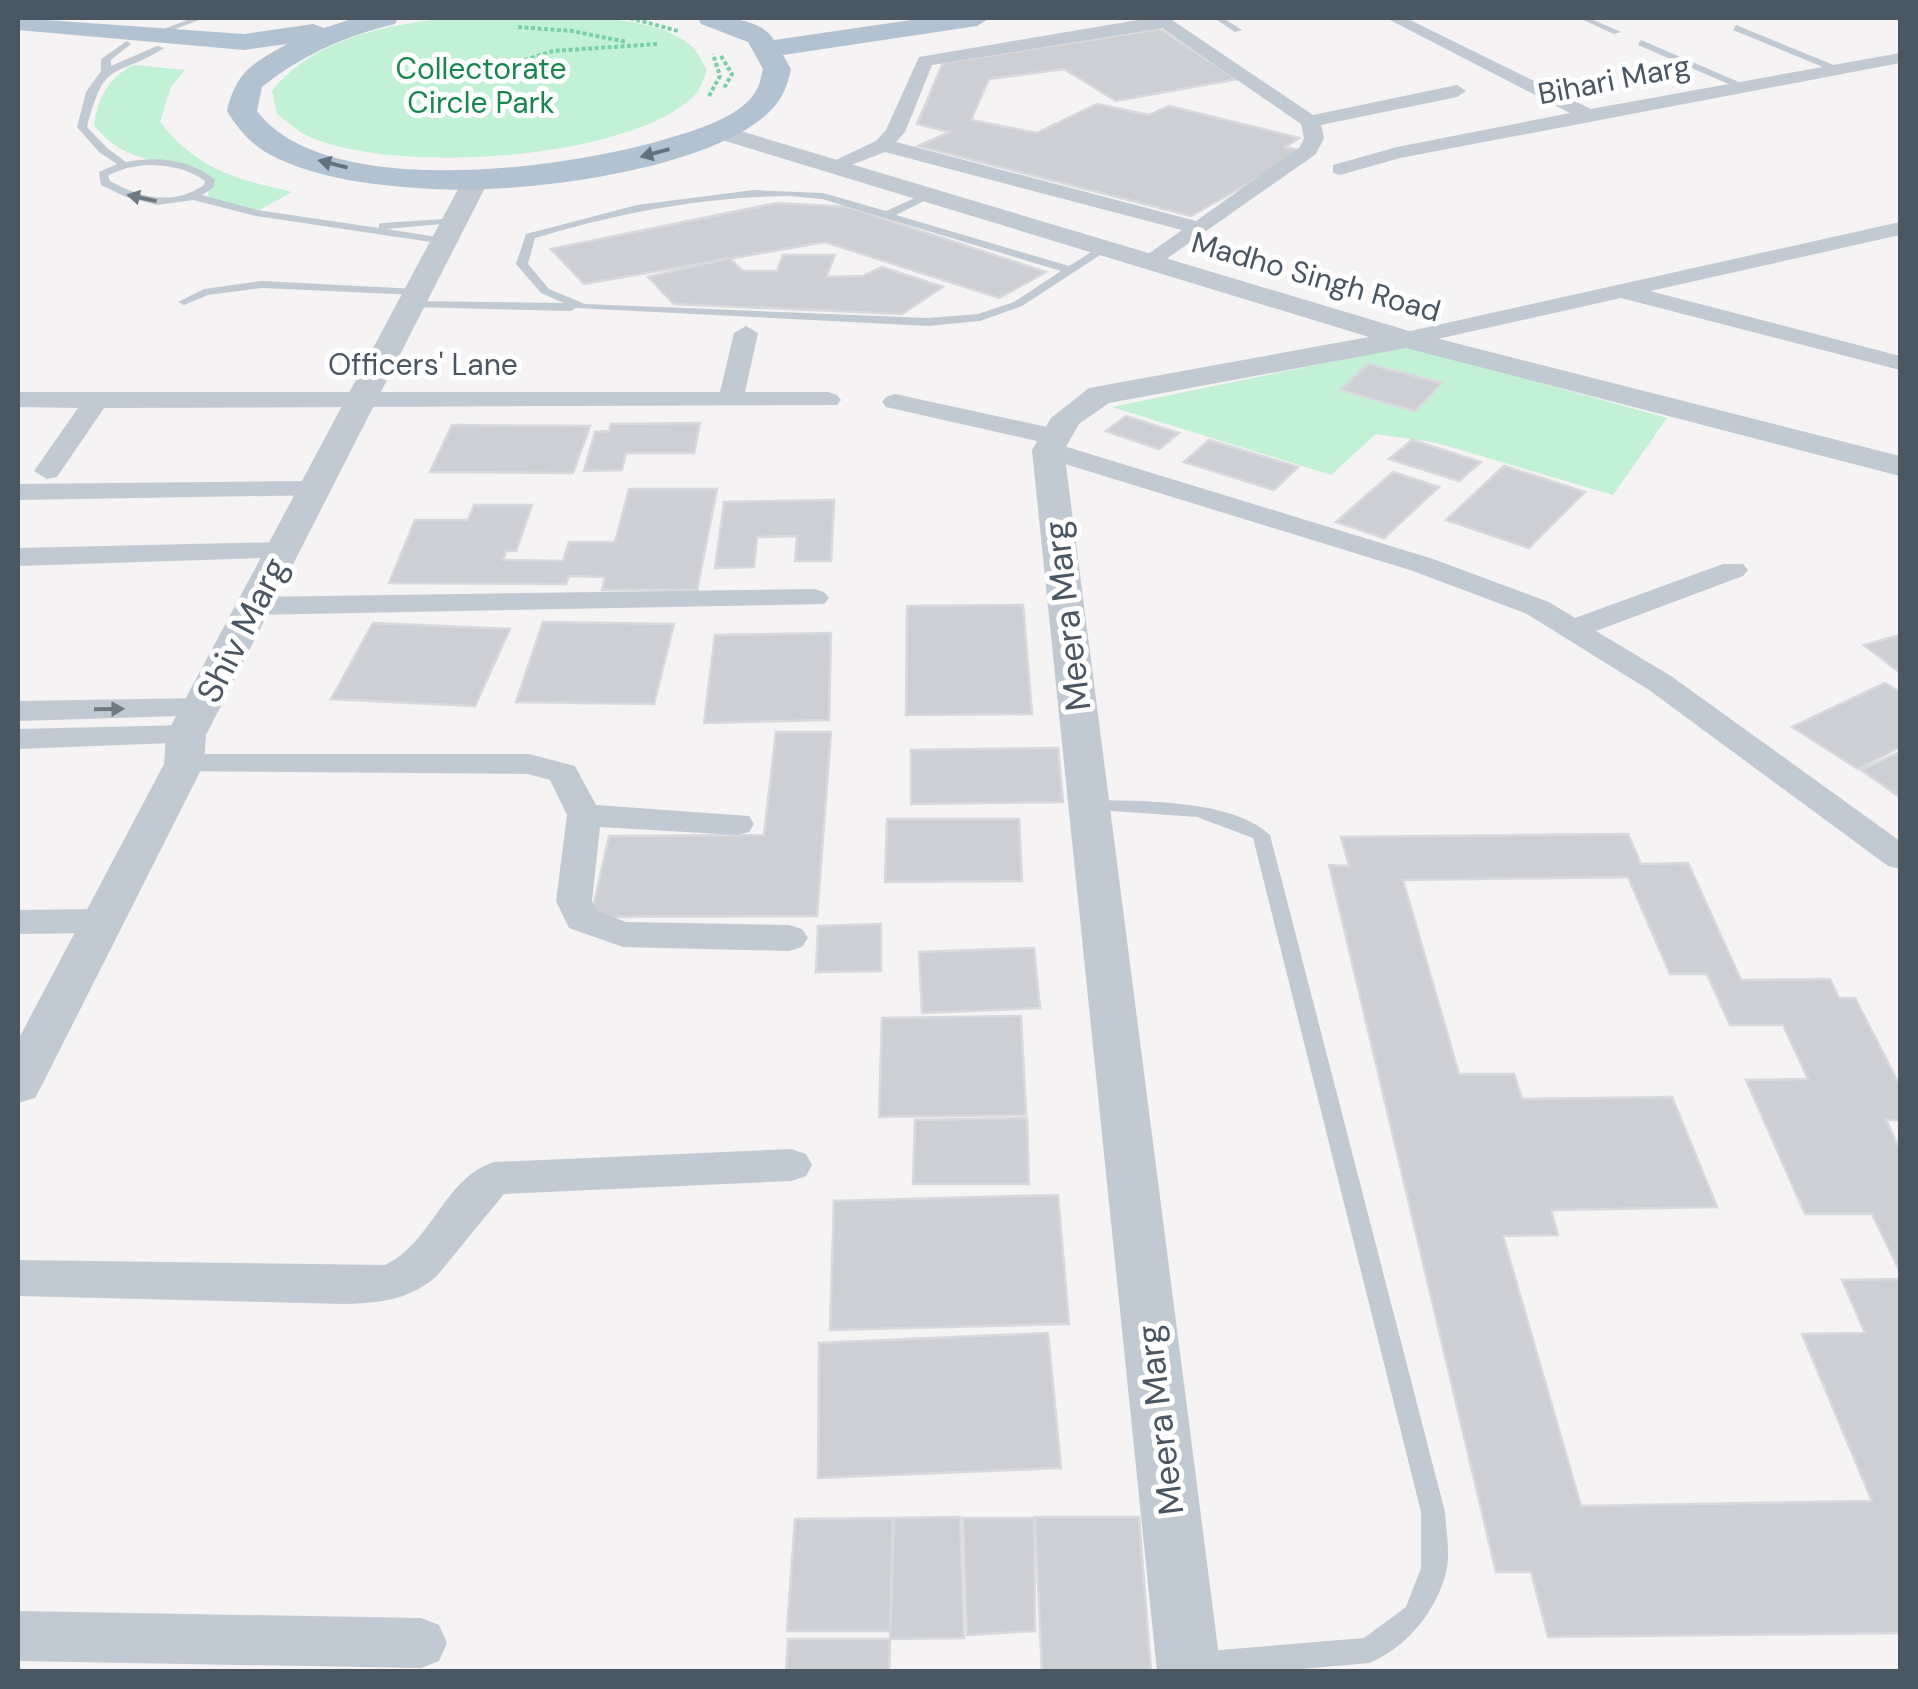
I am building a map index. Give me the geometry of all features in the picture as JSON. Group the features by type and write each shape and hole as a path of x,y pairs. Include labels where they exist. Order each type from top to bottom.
{"main road":[{"path":"18,34 145,43 244,42 383,18"},
{"path":"383,18 334,32 276,59 248,84 242,111 254,130 284,150 335,166 382,173 476,178 596,167 665,151 718,131 750,113 770,92 777,69 763,43"},
{"path":"700,26 763,43 902,23 978,18"},
{"path":"18,22 276,59"}],"street":[{"path":"1394,18 1589,115"},
{"path":"925,61 1161,20 1310,121 1314,138 1309,150 1152,262"},
{"path":"902,23 925,61"},
{"name":"Bihari Marg","path":"1340,169 1589,115 1900,58"},
{"path":"833,166 883,145 895,132 925,61"},
{"path":"1310,121 1457,91"},
{"name":"Madho Singh Road","path":"718,131 1406,339 1900,466"},
{"path":"883,145 1198,228"},
{"name":"Shiv Marg","path":"18,1085 254,606 476,178"},
{"path":"1050,443 1072,412 1100,396 1406,339 1900,228"},
{"path":"1624,292 1900,363"},
{"path":"731,399 746,333"},
{"path":"47,471 97,399"},
{"name":"Officers' Lane","path":"18,400 828,400"},
{"path":"895,402 1050,443 1423,564 1538,608 1660,683 1894,846"},
{"name":"Meera Marg","path":"1050,443 1188,1669"},
{"path":"18,492 315,489"},
{"path":"18,557 282,551"},
{"path":"1572,629 1733,570"},
{"path":"254,606 814,598"},
{"path":"18,711 190,736 529,764 563,773 584,816 574,900 582,919 623,934 789,938"},
{"path":"18,739 190,736"},
{"path":"584,816 737,824"},
{"path":"18,922 100,921"},
{"path":"18,1278 345,1286 393,1282 418,1268 472,1193 494,1178 790,1164"},
{"path":"18,1636 421,1643"}],"lane":[{"path":"106,71 106,59 200,18"},
{"path":"1218,18 1238,30"},
{"path":"1582,18 1617,32"},
{"path":"1736,28 1838,70"},
{"path":"124,164 103,150 82,127 90,92 106,71 145,43"},
{"path":"1642,44 1743,87"},
{"path":"144,160 204,175 210,180 209,186 192,196 156,201 123,193 105,183 102,174 124,164 144,160"},
{"path":"584,307 545,292 522,264 530,236 569,223 747,191 823,196 1070,270"},
{"path":"887,215 928,195"},
{"path":"192,196 256,213 373,228 449,230"},
{"path":"373,228 449,230"},
{"path":"184,302 218,288 252,285 414,298 928,322 980,317 1018,304 1105,248"},
{"path":"1089,805 1192,807 1226,816 1261,835 1433,1512 1434,1568 1415,1615 1370,1650 1188,1669"}],"path":[{"path":"630,18 700,26"},
{"path":"518,27 572,31 638,45"},
{"path":"506,66 553,51 658,44"},
{"path":"703,102 721,78 719,62 708,48"}],"green space":[{"name":"Collectorate Circle Park","path":"580,17 649,26 676,36 695,50 707,70 695,94 660,119 616,136 506,155 448,158 346,148 308,136 277,114 272,91 308,59 377,30 451,18"},
{"path":"134,65 185,70 171,87 160,122 188,151 235,177 292,192 258,211 209,201 207,181 191,172 134,155 107,139 94,125 98,106 111,82"},
{"path":"1408,346 1667,418 1613,495 1437,443 1376,434 1331,475 1112,407"}],"building":[{"path":"1160,29 1237,79 1116,101 1064,69 989,79 971,120 1037,133 1097,104 1149,115 1169,106 1299,138 1285,147 1304,152 1191,216 918,146 950,132 917,124 943,63"},
{"path":"777,203 848,207 1046,272 999,298 825,242 584,284 551,249"},
{"path":"783,255 835,255 826,277 863,276 882,267 943,287 902,314 674,304 648,277 729,258 743,271 777,271"},
{"path":"1368,364 1442,383 1415,411 1340,390"},
{"path":"1126,416 1179,433 1159,449 1106,431"},
{"path":"700,423 694,453 626,453 622,470 584,471 595,432 609,431 611,424"},
{"path":"452,425 590,426 573,473 430,472"},
{"path":"1209,440 1298,467 1274,490 1184,462"},
{"path":"1412,440 1481,462 1459,481 1389,459"},
{"path":"1504,466 1585,492 1529,548 1446,520"},
{"path":"1393,472 1439,487 1384,538 1336,522"},
{"path":"629,489 717,489 697,590 602,590 605,577 569,576 566,584 389,583 415,520 468,520 474,505 532,505 516,551 506,551 503,560 563,561 569,542 615,542"},
{"path":"834,500 831,561 795,561 797,536 757,537 754,567 715,568 724,502"},
{"path":"1023,605 1032,714 906,715 907,606"},
{"path":"543,622 674,624 654,704 516,702"},
{"path":"373,623 510,629 475,706 331,699"},
{"path":"831,633 829,720 704,723 715,635"},
{"path":"1900,635 1900,673 1864,645"},
{"path":"1885,683 1900,692 1900,747 1858,769 1792,727"},
{"path":"776,732 831,732 817,916 591,917 609,836 764,835"},
{"path":"1058,748 1063,802 911,804 911,750"},
{"path":"1900,752 1900,797 1861,770"},
{"path":"887,819 1019,819 1022,881 885,882"},
{"path":"1628,834 1641,864 1688,863 1741,980 1830,979 1839,998 1855,998 1900,1086 1900,1120 1886,1120 1900,1150 1900,1272 1872,1214 1805,1214 1746,1080 1808,1079 1783,1025 1730,1025 1707,974 1670,974 1628,877 1403,880 1459,1074 1514,1074 1522,1099 1672,1097 1717,1207 1551,1210 1558,1235 1503,1236 1581,1506 1872,1501 1802,1334 1865,1333 1842,1280 1900,1279 1900,1633 1548,1637 1531,1572 1496,1572 1329,865 1349,866 1341,837"},
{"path":"881,924 881,971 816,972 818,926"},
{"path":"1034,948 1040,1008 922,1013 919,952"},
{"path":"1021,1016 1026,1115 879,1117 882,1018"},
{"path":"1027,1118 1029,1184 913,1184 915,1120"},
{"path":"1058,1195 1069,1324 830,1330 834,1201"},
{"path":"1048,1333 1061,1468 818,1478 819,1343"},
{"path":"960,1517 964,1638 890,1639 894,1518"},
{"path":"1035,1517 1139,1517 1151,1672 1042,1672"},
{"path":"893,1518 890,1631 787,1631 795,1519"},
{"path":"963,1518 1034,1518 1035,1631 967,1635"},
{"path":"788,1639 890,1639 889,1672 786,1672"}]}
